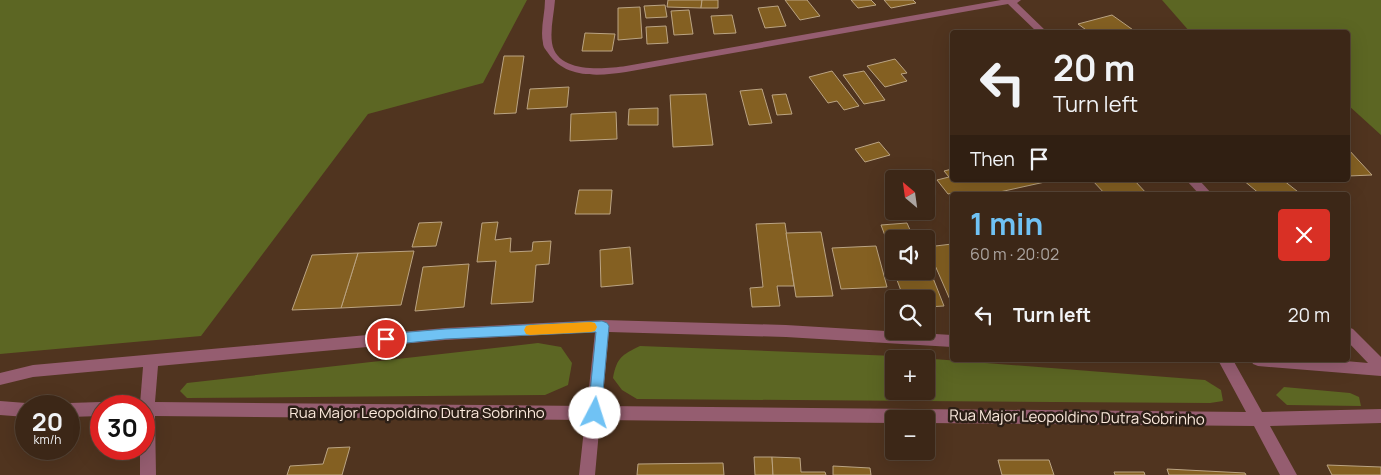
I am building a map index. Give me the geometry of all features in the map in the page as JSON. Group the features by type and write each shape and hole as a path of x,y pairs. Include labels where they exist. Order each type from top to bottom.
{"street":[{"path":"550,0 547,45 556,58 567,68 597,72 664,62 1012,0 1040,30"},
{"path":"1194,182 1204,192"},
{"path":"0,379 33,371 445,334 602,326 786,331 950,341"},
{"path":"587,475 595,413 602,326"},
{"path":"1350,335 1381,368"},
{"path":"147,395 151,361"},
{"path":"1226,362 1289,475"},
{"path":"1289,362 1381,368"},
{"path":"0,408 15,409"},
{"name":"Rua Major Leopoldino Dutra Sobrinho","path":"155,409 1259,419 1381,416"},
{"path":"148,460 148,475"}],"green space":[{"path":"0,0 527,0 483,83 368,114 201,336 0,354"},
{"path":"1162,0 1381,0 1381,135 1350,107 1350,30 1188,30"},
{"path":"538,343 561,347 572,363 568,385 545,395 187,398 180,391 187,383"},
{"path":"640,346 885,356 885,400 935,400 935,359 950,360 950,362 972,362 1205,380 1221,390 1223,401 1210,403 637,399 622,390 613,378 616,365 621,358"},
{"path":"1284,387 1350,393 1359,397 1361,406 1287,405 1276,395"}],"building":[{"path":"668,0 702,0 701,8 667,7"},
{"path":"702,0 718,0 718,8 701,8"},
{"path":"785,0 807,0 820,16 800,20"},
{"path":"851,0 871,0 876,5 858,8"},
{"path":"884,0 913,0 916,3 891,8"},
{"path":"665,5 667,17 646,18 644,6"},
{"path":"778,6 786,26 765,28 758,8"},
{"path":"640,7 642,38 618,40 618,8"},
{"path":"689,10 693,34 674,35 671,11"},
{"path":"732,15 736,33 714,34 711,16"},
{"path":"1112,15 1133,30 1086,30 1078,24"},
{"path":"666,26 668,43 647,44 646,27"},
{"path":"585,33 615,34 612,51 582,51"},
{"path":"504,56 524,56 516,113 494,114"},
{"path":"895,59 907,73 901,74 907,81 885,87 867,66"},
{"path":"832,71 859,106 844,110 837,101 828,103 809,77"},
{"path":"864,71 885,100 864,104 843,75"},
{"path":"569,87 567,107 527,109 530,89"},
{"path":"762,89 772,123 749,125 740,91"},
{"path":"706,94 713,145 673,147 670,95"},
{"path":"786,94 792,114 777,115 772,95"},
{"path":"658,108 658,125 628,125 629,109"},
{"path":"616,112 617,139 570,141 571,114"},
{"path":"879,142 890,155 865,162 855,149"},
{"path":"1350,151 1372,175 1350,176"},
{"path":"950,170 950,182 1045,182 1000,192 950,192 948,194 937,180 949,177 944,171"},
{"path":"1094,182 1136,182 1145,192 1103,192"},
{"path":"1245,182 1286,182 1298,192 1257,192"},
{"path":"579,190 612,190 610,214 575,214"},
{"path":"442,222 436,246 412,247 419,223"},
{"path":"498,222 495,240 511,238 510,252 532,251 533,242 551,241 549,264 536,265 533,302 491,304 496,261 477,262 482,223"},
{"path":"785,223 794,286 777,286 780,306 752,307 750,288 763,287 756,224"},
{"path":"907,223 910,230 885,230 885,236 881,225"},
{"path":"821,232 833,296 796,297 786,233"},
{"path":"950,244 950,300 935,265 935,246"},
{"path":"876,246 887,287 841,289 832,248"},
{"path":"630,247 633,284 601,287 600,250"},
{"path":"414,251 401,305 341,308 358,253"},
{"path":"358,253 341,308 292,310 312,255"},
{"path":"469,264 464,307 415,311 423,267"},
{"path":"897,280 934,280 944,306 935,306 935,290 901,290"},
{"path":"350,447 342,475 287,475 290,466 323,464 328,448"},
{"path":"754,457 772,457 773,475 755,475"},
{"path":"772,457 800,458 801,472 825,472 826,475 773,475"},
{"path":"998,460 1049,460 1054,475 1002,475"},
{"path":"723,463 724,475 637,475 638,464"},
{"path":"1327,465 1381,467 1381,475 1332,475"},
{"path":"833,466 870,468 871,475 833,475"},
{"path":"1167,469 1245,473 1246,475 1169,475"},
{"path":"1114,472 1144,472 1145,475 1115,475"}],"slow traffic":[{"path":"530,330 591,327"}],"route":[{"path":"386,339 602,326 595,413"}]}
